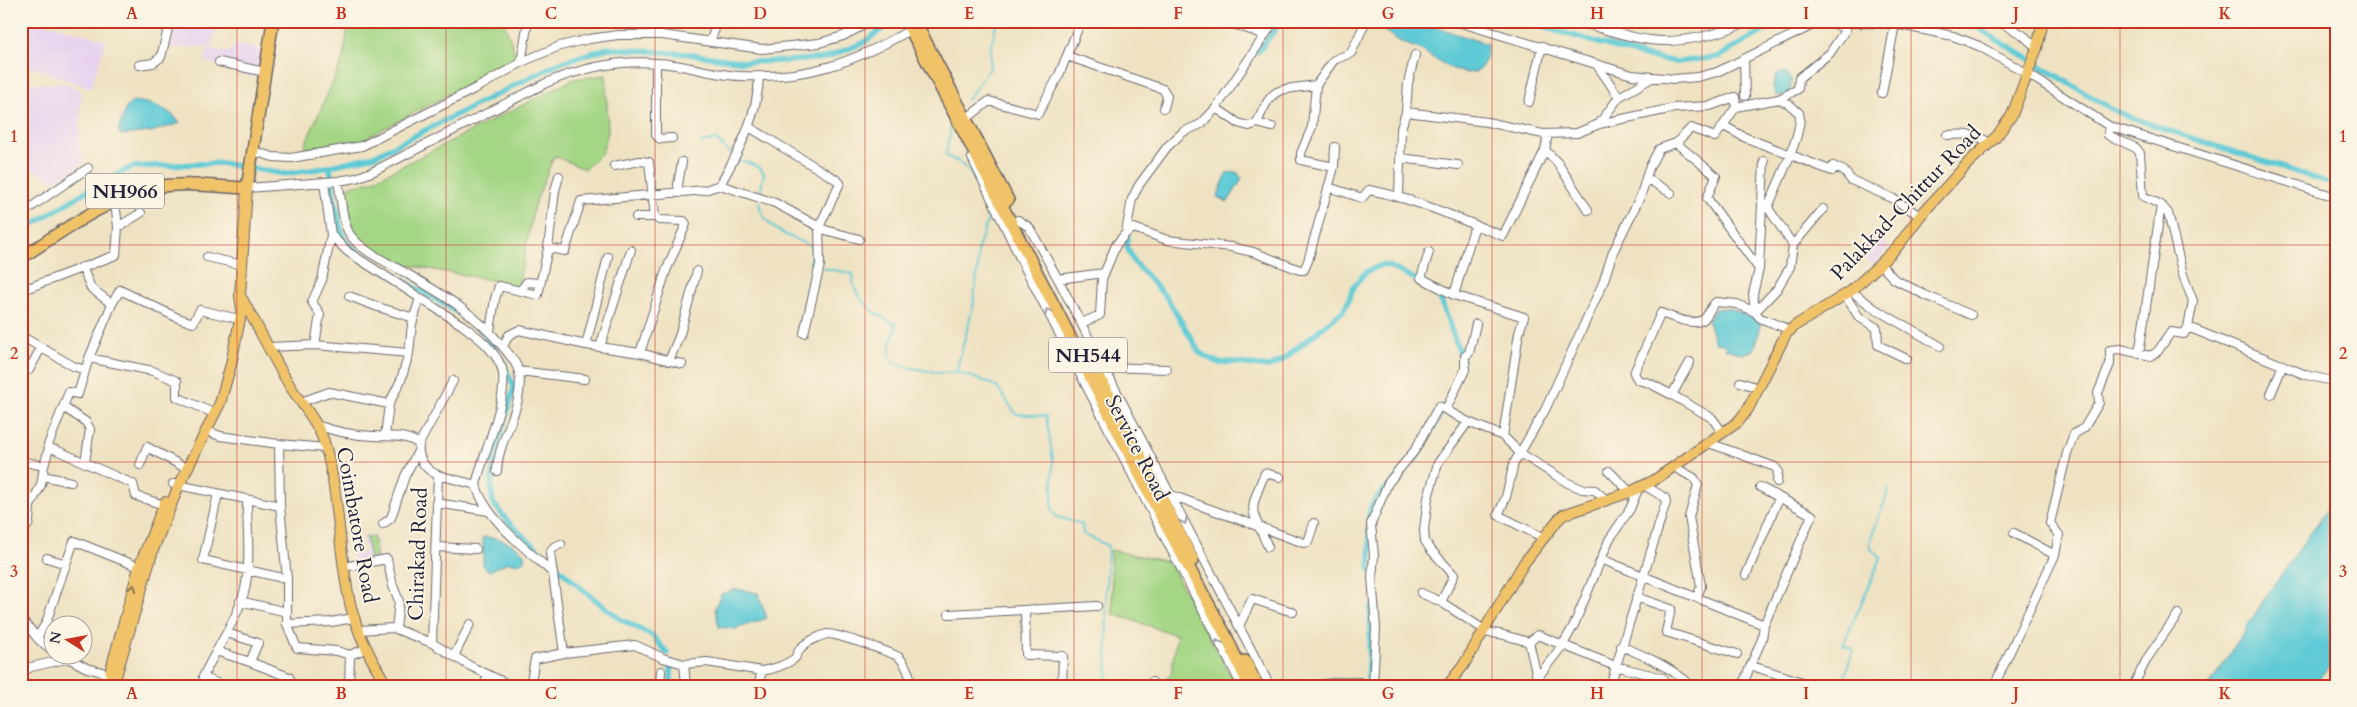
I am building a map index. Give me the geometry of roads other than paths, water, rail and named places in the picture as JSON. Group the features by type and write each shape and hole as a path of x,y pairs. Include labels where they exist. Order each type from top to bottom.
{"highway":[{"path":"245,182 274,21"},
{"name":"NH544","path":"914,24 966,119 1258,686"},
{"name":"NH544","path":"914,24 969,142 1079,352 1156,507 1226,636 1249,686"},
{"name":"NH966","path":"21,251 114,196 141,185 245,182"},
{"name":"NH966","path":"21,258 115,202 160,184"}],"main road":[{"name":"Palakkad-Chittur Road","path":"1447,686 1463,666 1524,563 1563,515 1638,488 1709,443 1738,422 1748,409 1788,332 1796,325 1848,293 1898,246 1920,216 1989,144 2012,115 2037,48 2042,21"},
{"path":"107,686 113,675 164,505 207,431 220,403 232,364 242,309 240,296 245,213 248,208 245,182"},
{"path":"113,686 113,675 139,567 154,538 182,466 211,412 235,318 236,303 240,296"},
{"name":"Coimbatore Road","path":"240,296 316,426 326,448 334,486 343,567 354,618 365,649 386,686"}],"street":[{"path":"139,65 153,63 161,57 170,21"},
{"path":"521,63 528,21"},
{"path":"710,42 718,21"},
{"path":"251,150 273,157 291,158 362,146 482,86 521,63 560,46 589,39 662,35 762,49 819,43 843,36 872,21"},
{"path":"966,119 988,102 1038,114 1068,56 1081,21"},
{"path":"1226,21 1265,36"},
{"path":"1126,233 1132,199 1152,164 1183,132 1201,124 1216,108 1274,21"},
{"path":"1334,167 1301,160 1300,158 1312,127 1316,85 1334,60 1351,53 1366,21"},
{"path":"1455,21 1542,46 1597,65 1652,78 1698,77 1716,72 1813,25 1828,22 1895,24 1953,36 1979,46 2028,74 2109,126 2335,198"},
{"path":"1574,21 1596,24 1650,40 1677,40 1726,31 1749,21"},
{"path":"1998,21 2023,35 2037,48"},
{"path":"1736,107 1779,100 1798,89 1799,78 1830,53 1846,29 1828,22"},
{"path":"245,182 261,187 356,178 374,171 570,73 596,67 656,62 738,76 793,75 843,64 871,53 914,24"},
{"path":"1882,93 1895,24"},
{"path":"1529,102 1542,46"},
{"path":"1399,196 1401,129 1406,112 1408,83 1416,54"},
{"path":"1068,56 1163,89 1167,96 1164,108"},
{"path":"1744,59 1745,96"},
{"path":"219,62 265,72"},
{"path":"656,62 656,135 660,140 672,138"},
{"path":"1597,65 1619,97"},
{"path":"548,248 565,251 580,201 679,193 715,188 720,185 749,127 759,92 759,76"},
{"path":"1599,124 1619,97 1652,78"},
{"path":"1257,123 1268,98 1280,90 1316,85"},
{"path":"1406,112 1486,122 1548,134 1577,133 1599,124 1674,108 1710,106 1735,97 1736,107 1715,136 1691,128 1676,143 1659,148 1640,195 1613,252 1603,283 1544,410 1514,463 1508,491 1498,512 1499,516 1544,538"},
{"path":"1768,208 1774,190 1791,154 1800,116 1789,104 1779,100"},
{"path":"1216,108 1238,123 1249,126 1257,123 1272,127"},
{"path":"1724,126 1744,137 1844,171 1851,180 1892,198 1920,216"},
{"path":"1994,686 2054,555 2059,535 2050,523 2067,452 2074,434 2084,428 2099,403 2098,393 2110,364 2110,350 2151,356 2158,351 2171,332 2184,334 2188,327 2193,301 2183,275 2168,213 2161,205 2143,196 2140,154 2136,148 2108,136 2109,126"},
{"path":"749,127 837,180 840,184 819,227 820,265 804,333"},
{"path":"1328,188 1362,198 1369,190 1399,196 1450,213 1503,236 1545,150 1548,134"},
{"path":"1947,135 1975,136 1983,138 1989,144"},
{"name":"Service Road","path":"969,142 976,167 1024,266 1200,609 1242,686"},
{"path":"1676,143 1716,176 1707,198 1759,269"},
{"path":"1082,323 1100,315 1104,273 1116,245 1126,233 1134,228 1167,240 1231,247 1253,252 1304,270 1334,167 1335,147"},
{"path":"1545,150 1558,162 1588,210"},
{"path":"1400,158 1458,165"},
{"path":"614,166 648,161 655,217"},
{"path":"1755,312 1753,294 1759,269 1764,161"},
{"path":"679,193 678,184 682,162"},
{"path":"21,214 88,168"},
{"path":"490,332 499,286 538,295 539,283 548,248 550,216 559,176"},
{"path":"1646,178 1671,193"},
{"path":"338,181 347,230 352,238 392,266 468,311 502,346 519,371 518,396 507,435 497,455 497,471"},
{"path":"315,345 320,314 312,302 322,280 331,235 324,182"},
{"path":"720,185 775,203 819,227 859,239"},
{"path":"1761,198 1794,245"},
{"path":"21,282 28,288 116,255 118,227 115,202"},
{"path":"2139,354 2161,205"},
{"path":"1755,312 1777,289 1790,267 1794,245 1823,209"},
{"path":"118,227 141,213"},
{"path":"636,217 655,217 659,220 684,221 686,224 666,271 640,353"},
{"name":"Service Road","path":"1018,220 1029,227 1082,323 1270,686"},
{"path":"1454,295 1475,225"},
{"path":"331,235 348,252 479,338 494,354 501,368 504,381 501,400 476,485 489,511 513,537 552,572"},
{"path":"600,347 631,250"},
{"path":"1429,252 1421,278 1454,295 1524,316 1519,333 1503,436"},
{"path":"207,257 242,265"},
{"path":"586,345 608,257"},
{"path":"1880,264 1894,279 1971,315"},
{"path":"82,267 91,288 112,304"},
{"path":"669,361 680,334 697,271"},
{"path":"1058,279 1104,273"},
{"path":"521,290 527,282 539,283"},
{"path":"21,535 30,523 30,506 41,485 48,445 55,422 70,392 78,394 89,358 120,290 178,318 193,323 200,310 235,318"},
{"path":"1848,293 1940,346 1904,325"},
{"path":"1848,293 1859,317 1877,328 1878,345 1907,359"},
{"path":"349,296 414,318"},
{"path":"385,436 389,404 401,380 409,353 414,318 420,298"},
{"path":"1722,433 1712,418 1649,383 1638,380 1634,373 1661,313 1680,319 1698,321 1704,319 1716,302 1726,302 1755,312 1760,318 1783,327 1788,332"},
{"path":"1312,686 1338,682 1373,684 1376,628 1371,524 1388,482 1416,450 1465,370 1465,356 1469,353 1476,324"},
{"path":"2188,327 2306,375 2332,381 2336,375"},
{"path":"502,346 510,335 519,330 586,345 640,353 682,364"},
{"path":"21,336 73,366 85,370"},
{"path":"268,346 315,345 409,353"},
{"path":"30,370 41,348"},
{"path":"89,358 153,371 177,381 177,398 211,412"},
{"path":"1672,395 1690,362"},
{"path":"2271,394 2283,365"},
{"path":"1105,367 1167,369"},
{"path":"519,371 584,379"},
{"path":"384,524 391,518 405,476 452,381"},
{"path":"1740,382 1758,388"},
{"path":"301,402 330,392 389,404"},
{"path":"63,407 86,422 90,428 85,463"},
{"path":"1443,407 1468,422 1503,436 1520,453 1568,483 1582,489 1595,490 1605,499"},
{"path":"1441,602 1454,575 1425,541 1428,498 1438,463 1468,422"},
{"path":"316,426 373,436 408,438 419,447"},
{"path":"207,431 220,436 326,448"},
{"path":"1709,443 1776,467 1778,471 1777,482"},
{"path":"279,444 280,506 287,579 287,624 297,648 337,651 350,655 365,649"},
{"path":"140,465 147,447 182,466"},
{"name":"Chirakad Road","path":"359,630 373,628 396,629 432,643 438,475 424,466 419,447"},
{"path":"48,448 132,484 136,496 164,505"},
{"path":"21,461 44,466"},
{"path":"1674,466 1694,478 1698,485 1688,517 1700,586 1697,598"},
{"path":"1609,471 1638,488 1665,498 1611,684 1625,686"},
{"path":"1268,547 1252,512 1252,504 1265,473 1280,477"},
{"path":"438,475 476,485"},
{"path":"43,476 71,482"},
{"path":"176,484 280,506"},
{"path":"1742,686 1762,639 1764,625 1812,515 1760,487"},
{"path":"1539,682 1574,625 1609,540 1630,509 1638,488"},
{"path":"218,494 203,560 287,579"},
{"path":"1170,495 1304,543 1308,542 1314,523"},
{"path":"1746,575 1778,498"},
{"path":"223,686 203,677 227,632 245,590 248,500"},
{"path":"436,503 489,511"},
{"path":"2014,533 2054,555"},
{"path":"37,638 46,623 74,541 139,567"},
{"path":"561,544 550,553 564,653"},
{"path":"436,547 476,549"},
{"path":"47,558 66,564"},
{"path":"343,567 387,559 393,586 399,600 396,629"},
{"path":"1601,559 1764,625"},
{"path":"1421,593 1441,602 1482,631 1529,642"},
{"path":"1636,598 1671,609 1666,632 1737,654"},
{"path":"1239,626 1252,599 1293,612"},
{"path":"240,601 287,612"},
{"path":"949,614 1097,606"},
{"path":"1025,610 1026,655 1063,656 1062,686"},
{"path":"2133,686 2148,657 2178,614"},
{"path":"21,618 42,642"},
{"path":"287,624 331,622 354,618"},
{"path":"454,656 470,624"},
{"path":"227,632 258,643 250,662"},
{"path":"530,686 535,659 564,653 635,645 662,658 684,664 707,662 762,671 777,668 796,658 800,648 827,634 837,634 890,652 899,657 911,678 912,686"},
{"path":"1529,642 1538,635 1615,666 1663,678"},
{"path":"1529,642 1539,682"},
{"path":"432,643 488,675 512,686"},
{"path":"1621,646 1653,658 1686,681 1685,686"},
{"path":"216,651 289,677 293,686"},
{"path":"349,686 350,655"},
{"path":"21,671 42,663"},
{"path":"79,664 113,675"},
{"path":"684,664 686,686"},
{"path":"1752,666 1815,686"},
{"path":"660,686 661,671"},
{"path":"758,686 762,671"},
{"path":"484,686 488,675"}],"water":[{"path":"1382,21 1417,21 1487,44 1485,61 1478,70 1470,73 1461,72 1419,49 1399,41 1384,31"},
{"path":"1787,73 1792,81 1789,94 1776,96 1773,86 1776,74"},
{"path":"133,101 160,107 180,123 151,132 121,135 118,131 126,108"},
{"path":"1237,172 1242,179 1228,202 1217,197 1227,173"},
{"path":"1728,308 1757,319 1761,326 1754,350 1743,354 1726,349 1724,344 1715,343 1708,321 1715,309"},
{"path":"2336,497 2336,660 2313,686 2209,686 2267,595"},
{"path":"483,537 495,538 515,546 525,554 524,561 518,564 509,562 489,571 483,566"},
{"path":"737,589 758,593 767,618 736,629 719,627 715,608 721,594"}],"waterway":[{"path":"21,232 96,185 132,167 221,163 284,174 318,169 374,156 559,63 608,48 688,54 746,62 825,58 863,43 893,21"},
{"path":"967,100 990,68 991,46 997,21"},
{"path":"1258,52 1281,21"},
{"path":"1522,21 1644,56 1677,62 1718,57 1781,21"},
{"path":"1957,21 1976,27 2115,111 2155,126 2336,185"},
{"path":"951,127 946,156 959,162 970,172 979,187 987,207 988,219 978,249 973,307 956,372"},
{"path":"701,143 716,140 732,155"},
{"path":"737,159 759,167 764,173 760,195"},
{"path":"330,166 333,193 343,239 367,260 466,317 484,333 497,353"},
{"path":"759,202 765,219 778,231 812,246 810,263 818,267"},
{"path":"1128,231 1127,247 1134,262 1167,298 1200,353 1219,363 1231,362 1268,367 1280,362 1344,310 1355,284 1366,272 1382,265 1389,266 1419,281 1439,295 1463,362"},
{"path":"824,268 853,274 856,292 865,304 896,324 890,348 890,358 893,362 906,367 940,373 956,372 987,382 997,387 1016,414 1046,416 1053,460 1052,510 1057,517 1082,524 1083,534 1108,546 1106,593 1108,686"},
{"path":"502,361 514,387 494,458 491,488 493,503 510,524 583,590 620,619 652,635 667,653"},
{"path":"1392,483 1418,456 1444,407"},
{"path":"1370,571 1370,509 1385,489"},
{"path":"1842,686 1853,649 1843,645 1881,558 1871,549 1870,541 1889,489"},
{"path":"1368,686 1371,608"},
{"path":"671,663 671,686"}]}
